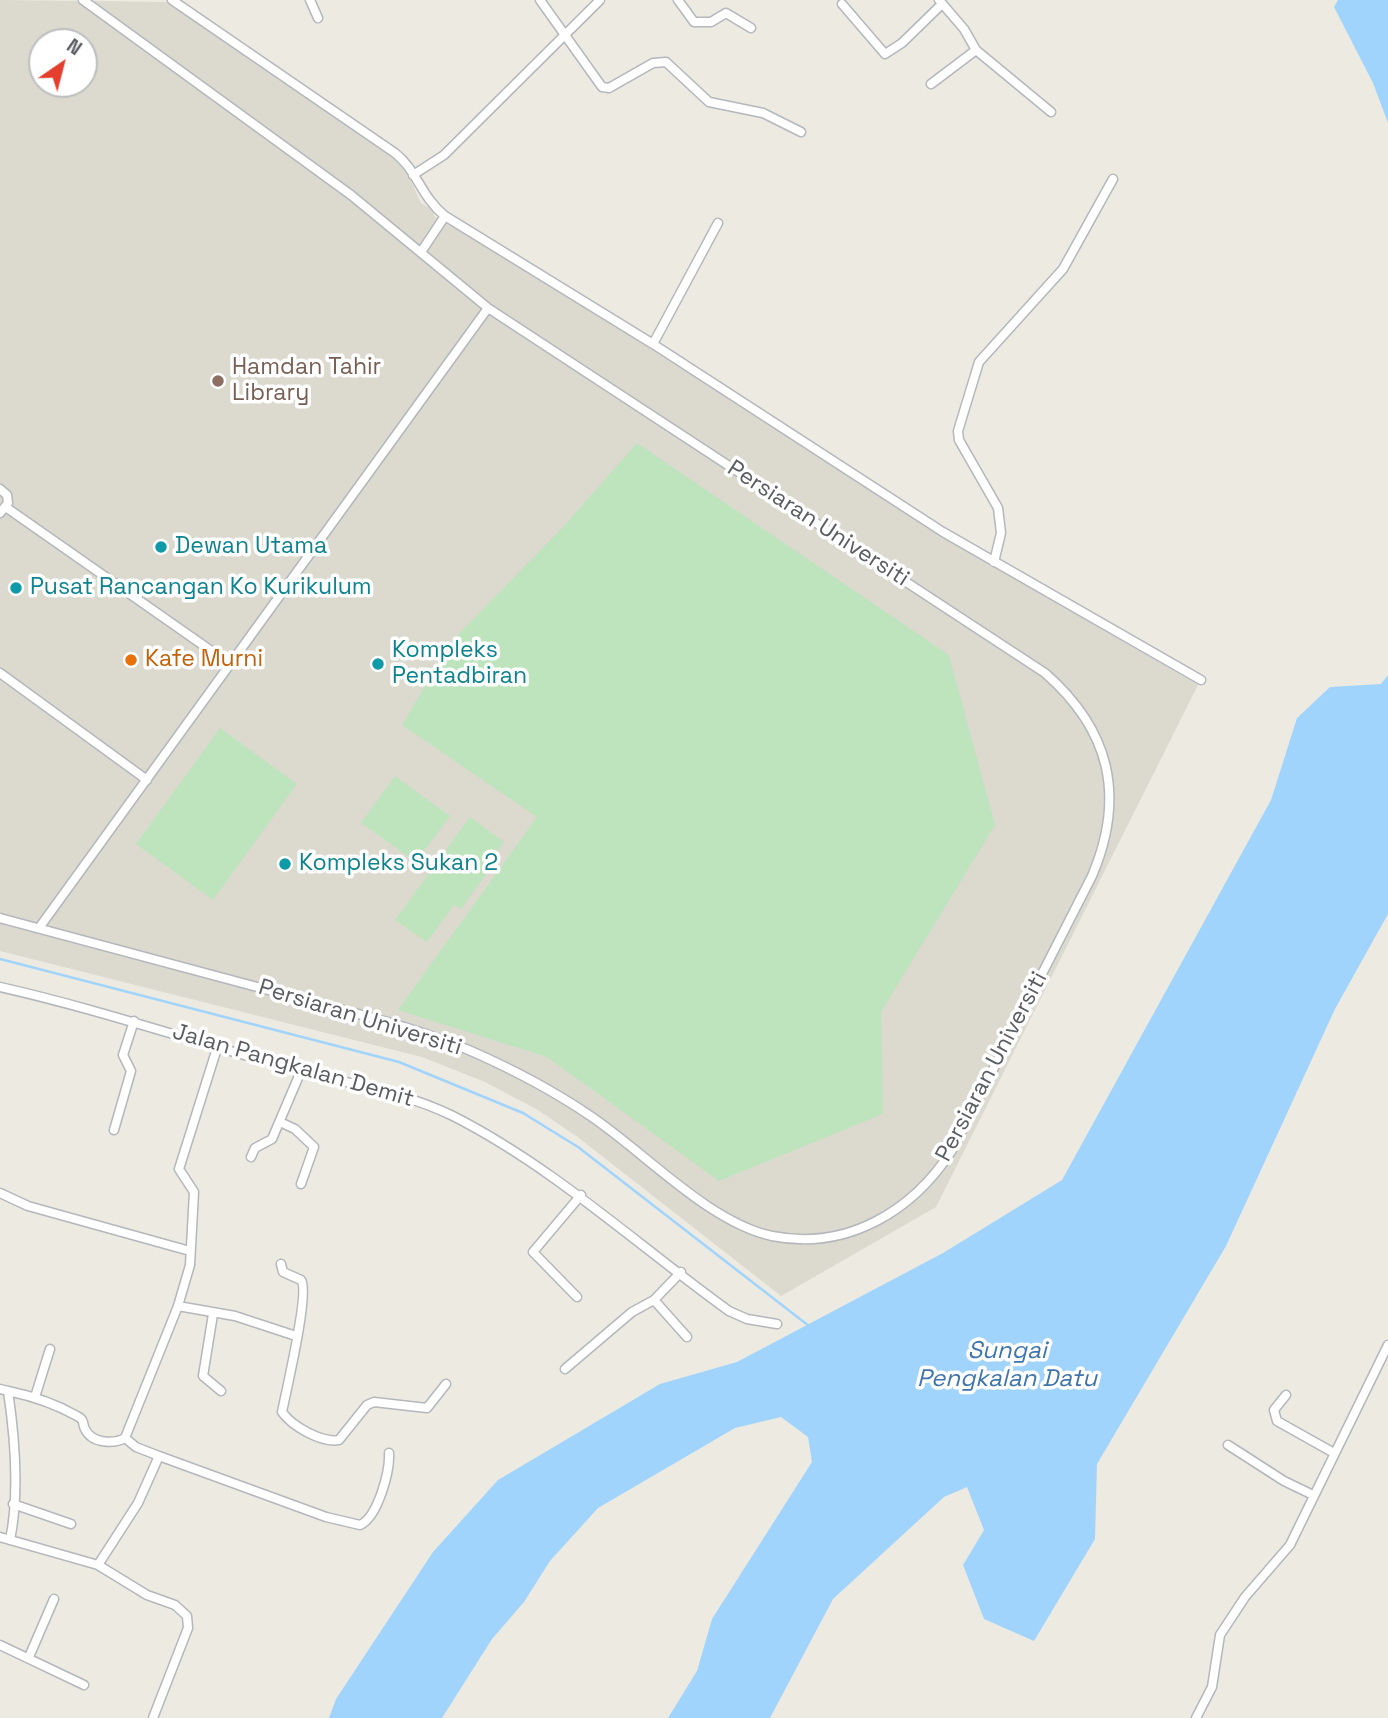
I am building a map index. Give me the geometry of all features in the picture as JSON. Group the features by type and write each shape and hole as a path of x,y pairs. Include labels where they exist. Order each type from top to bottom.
{"street":[{"name":"Persiaran Universiti","path":"0,918 403,1027 470,1050 545,1087 592,1117 738,1225 772,1236 802,1239 858,1230 911,1201 934,1178 952,1150 1092,876 1106,844 1111,812 1102,749 1086,717 1069,695 1045,673 488,308 351,195 83,0"},
{"path":"172,0 395,153 413,174 425,198 445,216 653,344 994,562 1201,680"},
{"path":"310,0 318,18"},
{"path":"540,0 602,87 609,88 653,63 666,62 709,102 763,113 801,132"},
{"path":"413,174 444,155 600,0"},
{"path":"678,0 694,22 711,22 726,13 751,28"},
{"path":"842,5 885,54 902,43 940,3 964,29 976,50 1051,112"},
{"path":"931,84 976,50"},
{"path":"994,562 1001,533 998,508 959,439 958,431 974,372 979,362 1063,269 1113,179"},
{"path":"421,252 445,216"},
{"path":"653,344 718,223"},
{"path":"39,929 488,308"},
{"path":"0,489 7,495 3,510 230,664"},
{"path":"0,673 147,780"},
{"name":"Jalan Pangkalan Demit","path":"0,986 134,1021 301,1071 403,1094 463,1122 581,1195 729,1311 747,1319 777,1324"},
{"path":"114,1130 131,1075 123,1055 134,1021"},
{"path":"125,1438 178,1306 190,1265 194,1192 179,1169 218,1045"},
{"path":"251,1157 257,1146 270,1142 301,1071"},
{"path":"280,1122 295,1129 314,1147 301,1184"},
{"path":"0,1193 40,1210 190,1251"},
{"path":"577,1297 533,1252 581,1195"},
{"path":"281,1264 283,1272 304,1283 294,1363 282,1412 291,1423 328,1441 339,1440 367,1405 374,1402 427,1408 446,1384"},
{"path":"565,1369 632,1312 653,1300 681,1272"},
{"path":"653,1300 687,1337"},
{"path":"178,1306 235,1316 296,1336"},
{"path":"213,1314 203,1376 221,1391"},
{"path":"1196,1718 1212,1687 1220,1635 1254,1587 1290,1545 1388,1345"},
{"path":"35,1397 50,1349"},
{"path":"10,1539 14,1441 4,1390 35,1397 80,1417 87,1432 108,1443 125,1438"},
{"path":"1286,1395 1274,1410 1277,1421 1334,1453"},
{"path":"125,1438 136,1447 159,1456 326,1517 360,1525 368,1520 389,1474 389,1453"},
{"path":"1228,1445 1284,1481 1313,1494"},
{"path":"98,1565 138,1503 159,1456"},
{"path":"13,1504 71,1524"},
{"path":"0,1537 98,1565 147,1595 176,1605 187,1616 188,1628 153,1718"},
{"path":"29,1657 54,1599"},
{"path":"0,1645 85,1685"}],"shaded area":[{"path":"0,0 168,2 395,157 405,168 421,203 433,210 434,216 450,226 456,224 953,543 1198,685 936,1207 781,1296 579,1138 538,1110 485,1082 422,1057 0,951"}],"green space":[{"path":"637,443 949,655 995,825 881,1012 883,1114 719,1181 547,1057 398,1010 537,817 402,725 452,641 563,527"},
{"path":"220,728 297,784 213,900 136,844"},
{"path":"395,776 450,816 416,862 361,823"},
{"path":"470,817 504,842 486,867 489,870 461,909 454,905 427,942 395,920"}],"water":[{"path":"1338,0 1388,0 1388,123 1373,83 1334,7"},
{"name":"Sungai Pengkalan Datu","path":"1388,675 1388,914 1335,1009 1226,1246 1097,1464 1095,1539 1034,1641 984,1619 963,1565 984,1530 967,1487 944,1497 833,1599 770,1718 668,1718 697,1671 712,1619 812,1462 808,1437 781,1417 735,1428 598,1508 550,1561 524,1602 492,1639 442,1718 329,1718 336,1699 433,1552 498,1480 660,1384 737,1362 943,1253 1062,1180 1271,800 1297,718 1330,687 1381,684"}],"waterway":[{"path":"0,959 399,1062 523,1113 578,1147 809,1326"}],"place":[{"name":"Hamdan Tahir Library","path":"218,381"},
{"name":"Dewan Utama","path":"161,547"},
{"name":"Pusat Rancangan Ko Kurikulum","path":"16,588"},
{"name":"Kafe Murni","path":"131,660"},
{"name":"Kompleks Pentadbiran","path":"378,664"},
{"name":"Kompleks Sukan 2","path":"285,864"}]}
